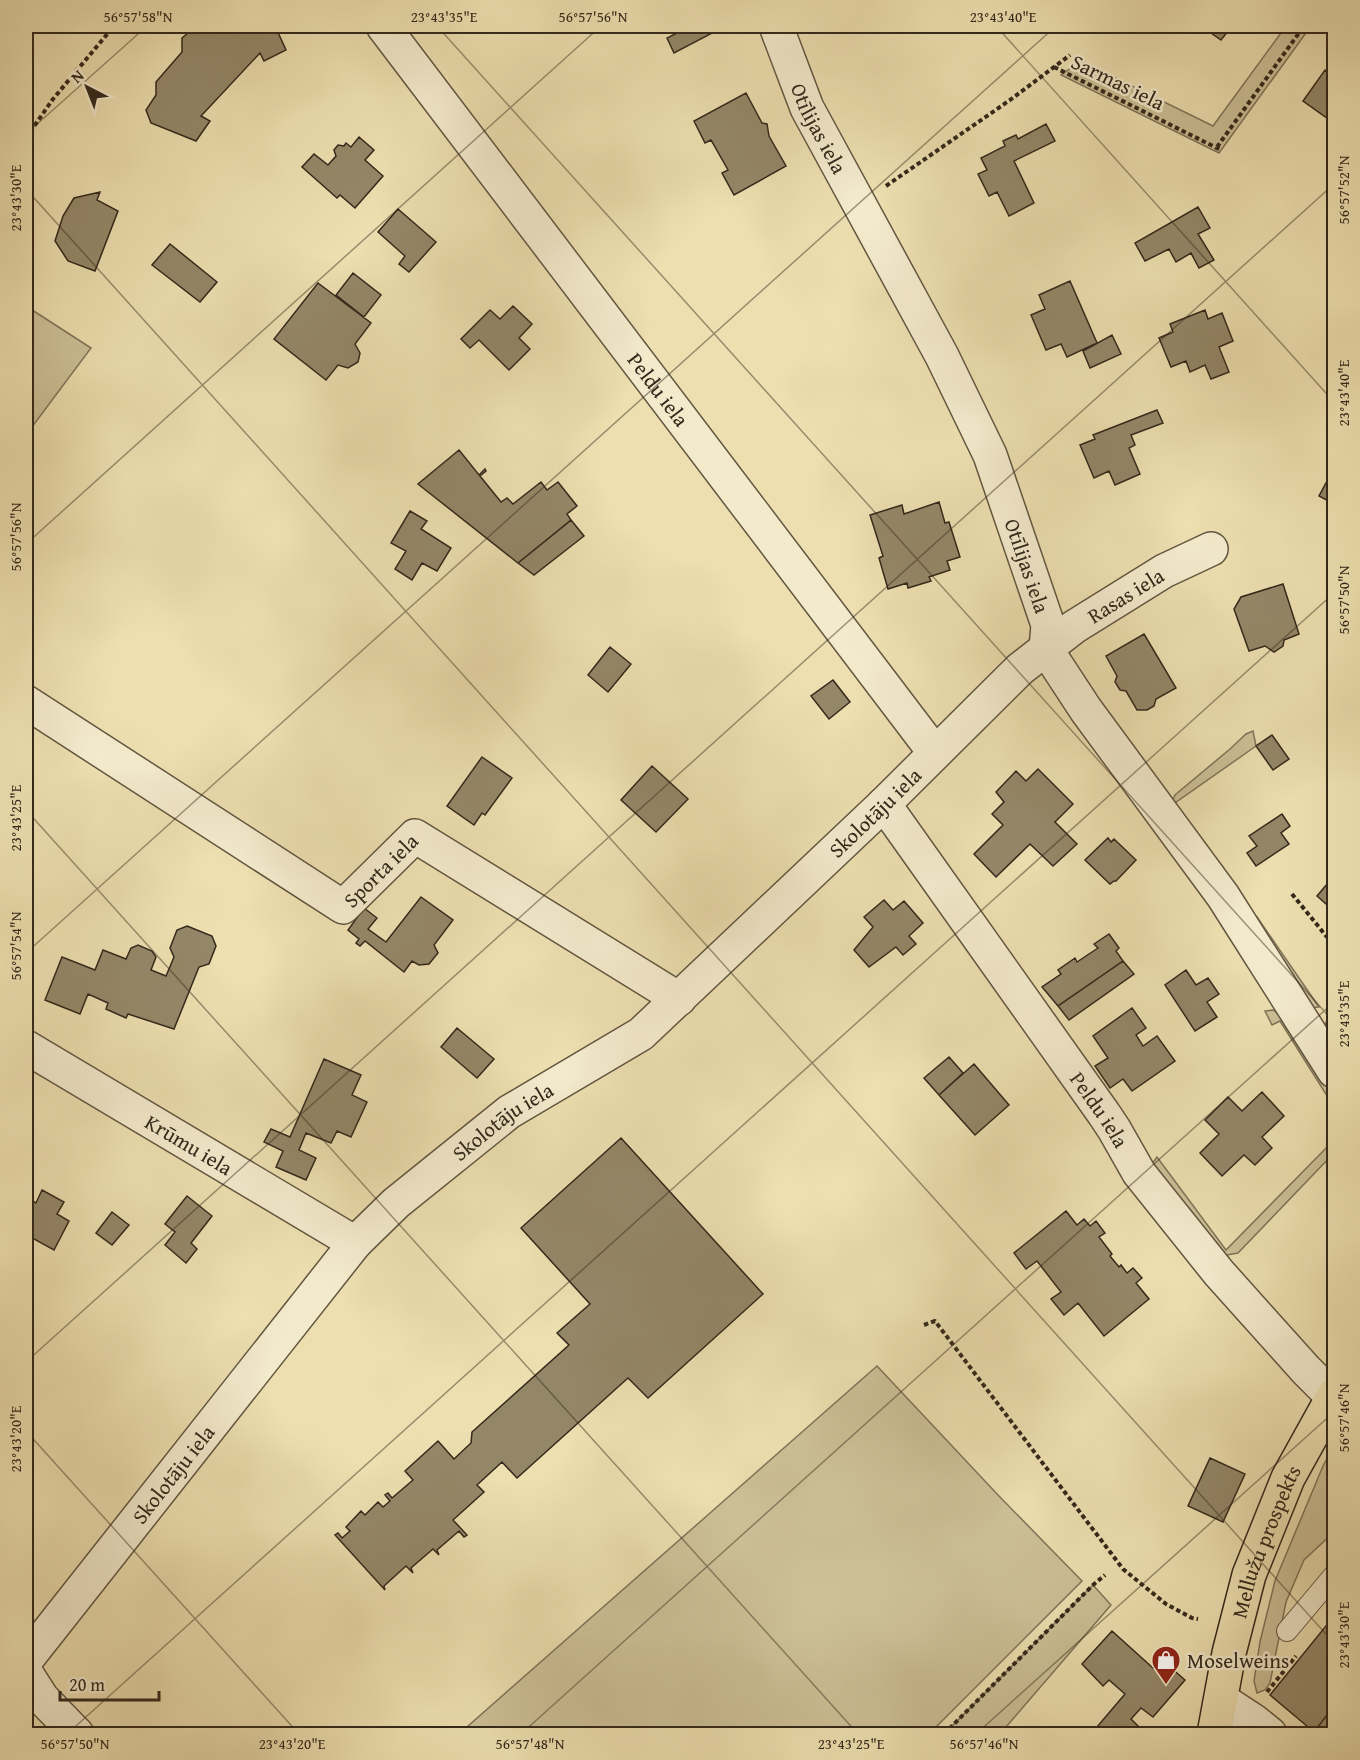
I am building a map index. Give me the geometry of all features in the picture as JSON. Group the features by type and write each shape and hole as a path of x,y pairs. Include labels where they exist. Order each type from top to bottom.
{"main road":[{"name":"Mellužu prospekts","path":"1214,1734 1229,1653 1249,1575 1288,1478 1334,1396"}],"street":[{"name":"Peldu iela","path":"383,26 935,753"},
{"name":"Otīlijas iela","path":"776,26 807,108 942,356 990,455 1048,625 1046,649"},
{"name":"Rasas iela","path":"1046,649 1074,627 1164,571 1211,549"},
{"name":"Skolotāju iela","path":"26,1660 355,1243 396,1203 509,1112 641,1034 884,804 1020,669 1046,649"},
{"path":"1046,649 1086,710 1223,896 1335,1071"},
{"name":"Sporta iela","path":"26,702 343,907 415,836 679,999"},
{"name":"Peldu iela","path":"884,804 1109,1121 1139,1173 1219,1273 1306,1370 1334,1396"},
{"name":"Krūmu iela","path":"26,1047 355,1243"},
{"path":"26,1673 42,1698 77,1734"},
{"path":"1221,1700 1270,1734"}],"lane":[{"path":"1287,1631 1335,1575"}],"path":[{"path":"26,138 53,99 114,26"},
{"path":"816,26 818,29 827,26"},
{"name":"Sarmas iela","path":"859,205 1054,67 1219,148 1304,26"},
{"path":"1054,67 1070,55"},
{"path":"1292,894 1327,936 1335,940"},
{"path":"924,1324 935,1321 1123,1569 1166,1604 1198,1619"},
{"path":"944,1734 1105,1575"},
{"path":"1262,1698 1298,1653"}],"shaded area":[{"path":"1286,26 1311,26 1219,153 1061,75 1081,61 1213,126"},
{"path":"26,306 91,348 26,435"},
{"path":"1253,731 1256,746 1175,803 1247,903 1171,804 1175,795 1246,734"},
{"path":"1257,917 1319,1007 1311,1008 1254,920"},
{"path":"1273,1010 1279,1014 1334,1096 1334,1107 1280,1021 1272,1025 1265,1011"},
{"path":"1334,1013 1334,1043 1323,1026"},
{"path":"1334,1140 1334,1153 1238,1253 1227,1255 1219,1251 1152,1164 1157,1157 1226,1250"},
{"path":"877,1366 1082,1581 929,1734 459,1734"},
{"path":"1334,1446 1334,1532 1304,1560 1286,1602 1270,1683 1265,1690 1257,1693 1254,1681 1260,1642 1275,1581 1323,1466"},
{"path":"1093,1585 1111,1605 1000,1734 944,1734"}],"building":[{"path":"196,26 275,26 286,50 264,61 260,53 201,116 210,121 196,141 151,123 146,110 156,95 156,82 182,52 182,38"},
{"path":"678,26 716,26 718,30 674,53 667,38 681,31"},
{"path":"1201,26 1232,26 1221,40"},
{"path":"1325,70 1334,77 1334,123 1303,101"},
{"path":"746,93 762,123 767,124 769,136 786,166 734,195 722,173 728,170 711,140 705,143 694,121"},
{"path":"1046,124 1055,141 1014,161 1034,203 1009,216 997,192 989,196 978,174 987,170 981,158 1005,146 1003,141 1016,135 1018,139"},
{"path":"359,137 374,150 365,160 383,176 355,208 340,195 337,198 302,167 314,154 328,165 336,156 334,150 338,145 344,146 346,143 351,147"},
{"path":"100,192 97,200 118,211 95,271 68,261 55,241 63,216 74,198"},
{"path":"1198,207 1210,228 1198,234 1214,260 1199,268 1191,253 1176,262 1169,249 1145,261 1135,243"},
{"path":"398,209 436,242 409,272 399,264 405,256 378,232"},
{"path":"170,244 217,282 200,302 152,265"},
{"path":"353,273 381,295 364,317 336,295"},
{"path":"1070,281 1097,343 1067,357 1061,344 1046,350 1031,315 1045,309 1039,295"},
{"path":"318,283 371,323 355,344 360,353 358,362 348,368 338,365 326,380 274,339"},
{"path":"513,306 532,324 519,338 530,349 509,370 479,340 470,348 461,339 490,310 500,319"},
{"path":"1205,310 1208,319 1222,313 1233,341 1219,347 1229,372 1211,379 1205,365 1190,372 1186,361 1171,367 1159,338 1173,332 1170,324"},
{"path":"1112,335 1121,354 1090,368 1083,351"},
{"path":"1157,410 1163,423 1131,435 1135,445 1129,448 1140,474 1115,485 1109,471 1094,478 1080,445 1095,439 1093,435"},
{"path":"459,450 479,475 485,469 486,471 480,476 501,502 507,498 513,504 541,482 547,490 558,482 577,506 567,514 571,520 518,563 418,484"},
{"path":"1334,468 1334,504 1319,496"},
{"path":"939,502 945,523 949,522 960,557 947,561 950,570 929,577 931,581 908,588 907,583 888,589 879,558 883,556 870,515 902,505 904,514"},
{"path":"410,511 427,521 421,529 451,548 437,571 422,563 412,580 395,569 406,551 391,543"},
{"path":"571,520 584,536 534,575 518,563"},
{"path":"1283,584 1299,634 1284,640 1283,646 1274,652 1265,646 1249,651 1234,609 1241,597"},
{"path":"1144,634 1176,688 1156,699 1154,706 1147,710 1137,710 1126,691 1120,690 1115,682 1117,676 1106,656"},
{"path":"610,647 631,664 608,692 588,675"},
{"path":"833,680 850,702 829,719 811,696"},
{"path":"1272,735 1289,759 1273,770 1256,746"},
{"path":"482,757 512,778 485,815 482,813 474,825 447,806"},
{"path":"652,766 688,799 656,832 621,800"},
{"path":"1038,769 1073,804 1055,822 1077,844 1053,866 1030,844 996,877 974,854 1003,825 992,814 1004,802 996,792 1016,771 1026,781"},
{"path":"1282,814 1290,826 1281,833 1289,844 1256,866 1247,853 1257,846 1249,836"},
{"path":"1108,838 1111,842 1114,839 1136,860 1116,881 1110,884 1085,860"},
{"path":"1334,876 1334,911 1317,896"},
{"path":"421,897 453,920 434,945 438,953 429,964 419,965 412,961 404,972 365,941 360,946 356,943 359,939 348,930 364,908 377,918 368,929 386,942"},
{"path":"884,900 893,910 904,901 923,923 909,936 916,944 903,955 896,947 869,967 854,950 873,927 864,917"},
{"path":"187,926 212,936 216,946 209,964 199,967 174,1029 128,1014 126,1018 106,1009 108,1003 88,994 80,1014 45,1000 62,957 95,970 103,950 126,959 131,948 138,945 152,951 156,957 151,970 166,976 174,957 170,948 177,930"},
{"path":"1109,934 1119,948 1116,951 1123,961 1058,1006 1042,987 1061,974 1058,970 1075,958 1077,962 1098,948 1094,944"},
{"path":"1123,961 1134,974 1069,1020 1058,1006"},
{"path":"1186,970 1196,985 1208,978 1219,994 1207,1002 1217,1017 1195,1031 1165,985"},
{"path":"1132,1008 1146,1028 1136,1035 1143,1046 1157,1036 1175,1061 1132,1091 1123,1079 1110,1088 1095,1066 1108,1058 1093,1036"},
{"path":"457,1028 494,1059 477,1078 441,1047"},
{"path":"949,1057 963,1073 939,1095 924,1078"},
{"path":"324,1059 361,1075 352,1095 367,1102 351,1137 337,1131 331,1143 306,1133 299,1150 316,1158 306,1180 276,1167 283,1151 264,1142 271,1129 290,1137"},
{"path":"974,1064 1009,1105 975,1135 939,1095"},
{"path":"1262,1092 1284,1116 1262,1137 1272,1148 1255,1165 1244,1155 1222,1176 1200,1153 1219,1134 1205,1120 1228,1097 1242,1111"},
{"path":"621,1138 763,1294 648,1398 628,1378 517,1478 502,1462 477,1485 484,1492 453,1520 467,1535 464,1537 459,1531 437,1550 439,1555 433,1549 411,1568 413,1573 406,1566 384,1586 385,1590 335,1535 338,1533 342,1538 350,1531 346,1527 361,1511 365,1515 378,1502 383,1507 390,1501 385,1495 388,1493 392,1498 413,1480 405,1471 438,1441 454,1459 471,1443 472,1432 569,1345 557,1333 590,1304 521,1228"},
{"path":"42,1190 64,1202 57,1214 69,1221 54,1250 27,1235 26,1238 26,1197 36,1203"},
{"path":"187,1196 212,1216 191,1243 197,1249 186,1263 165,1245 175,1232 165,1224"},
{"path":"1066,1211 1077,1225 1084,1219 1090,1226 1096,1221 1105,1233 1099,1237 1112,1254 1110,1256 1127,1273 1133,1268 1142,1278 1136,1283 1149,1299 1104,1336 1078,1303 1064,1315 1051,1299 1061,1292 1037,1261 1026,1269 1014,1253"},
{"path":"112,1212 129,1225 112,1245 96,1233"},
{"path":"1210,1458 1245,1474 1223,1522 1188,1506"},
{"path":"1334,1616 1334,1706 1314,1732 1270,1695"},
{"path":"1112,1631 1153,1668 1161,1659 1185,1680 1153,1717 1141,1708 1131,1719 1142,1730 1138,1734 1091,1734 1125,1694 1109,1680 1103,1686 1082,1664"},
{"path":"1330,1711 1334,1714 1334,1734 1317,1734 1314,1732"},
{"path":"1025,1728 1033,1734 1020,1734"}],"place":[{"name":"Moselweins","path":"1166,1686"}]}
